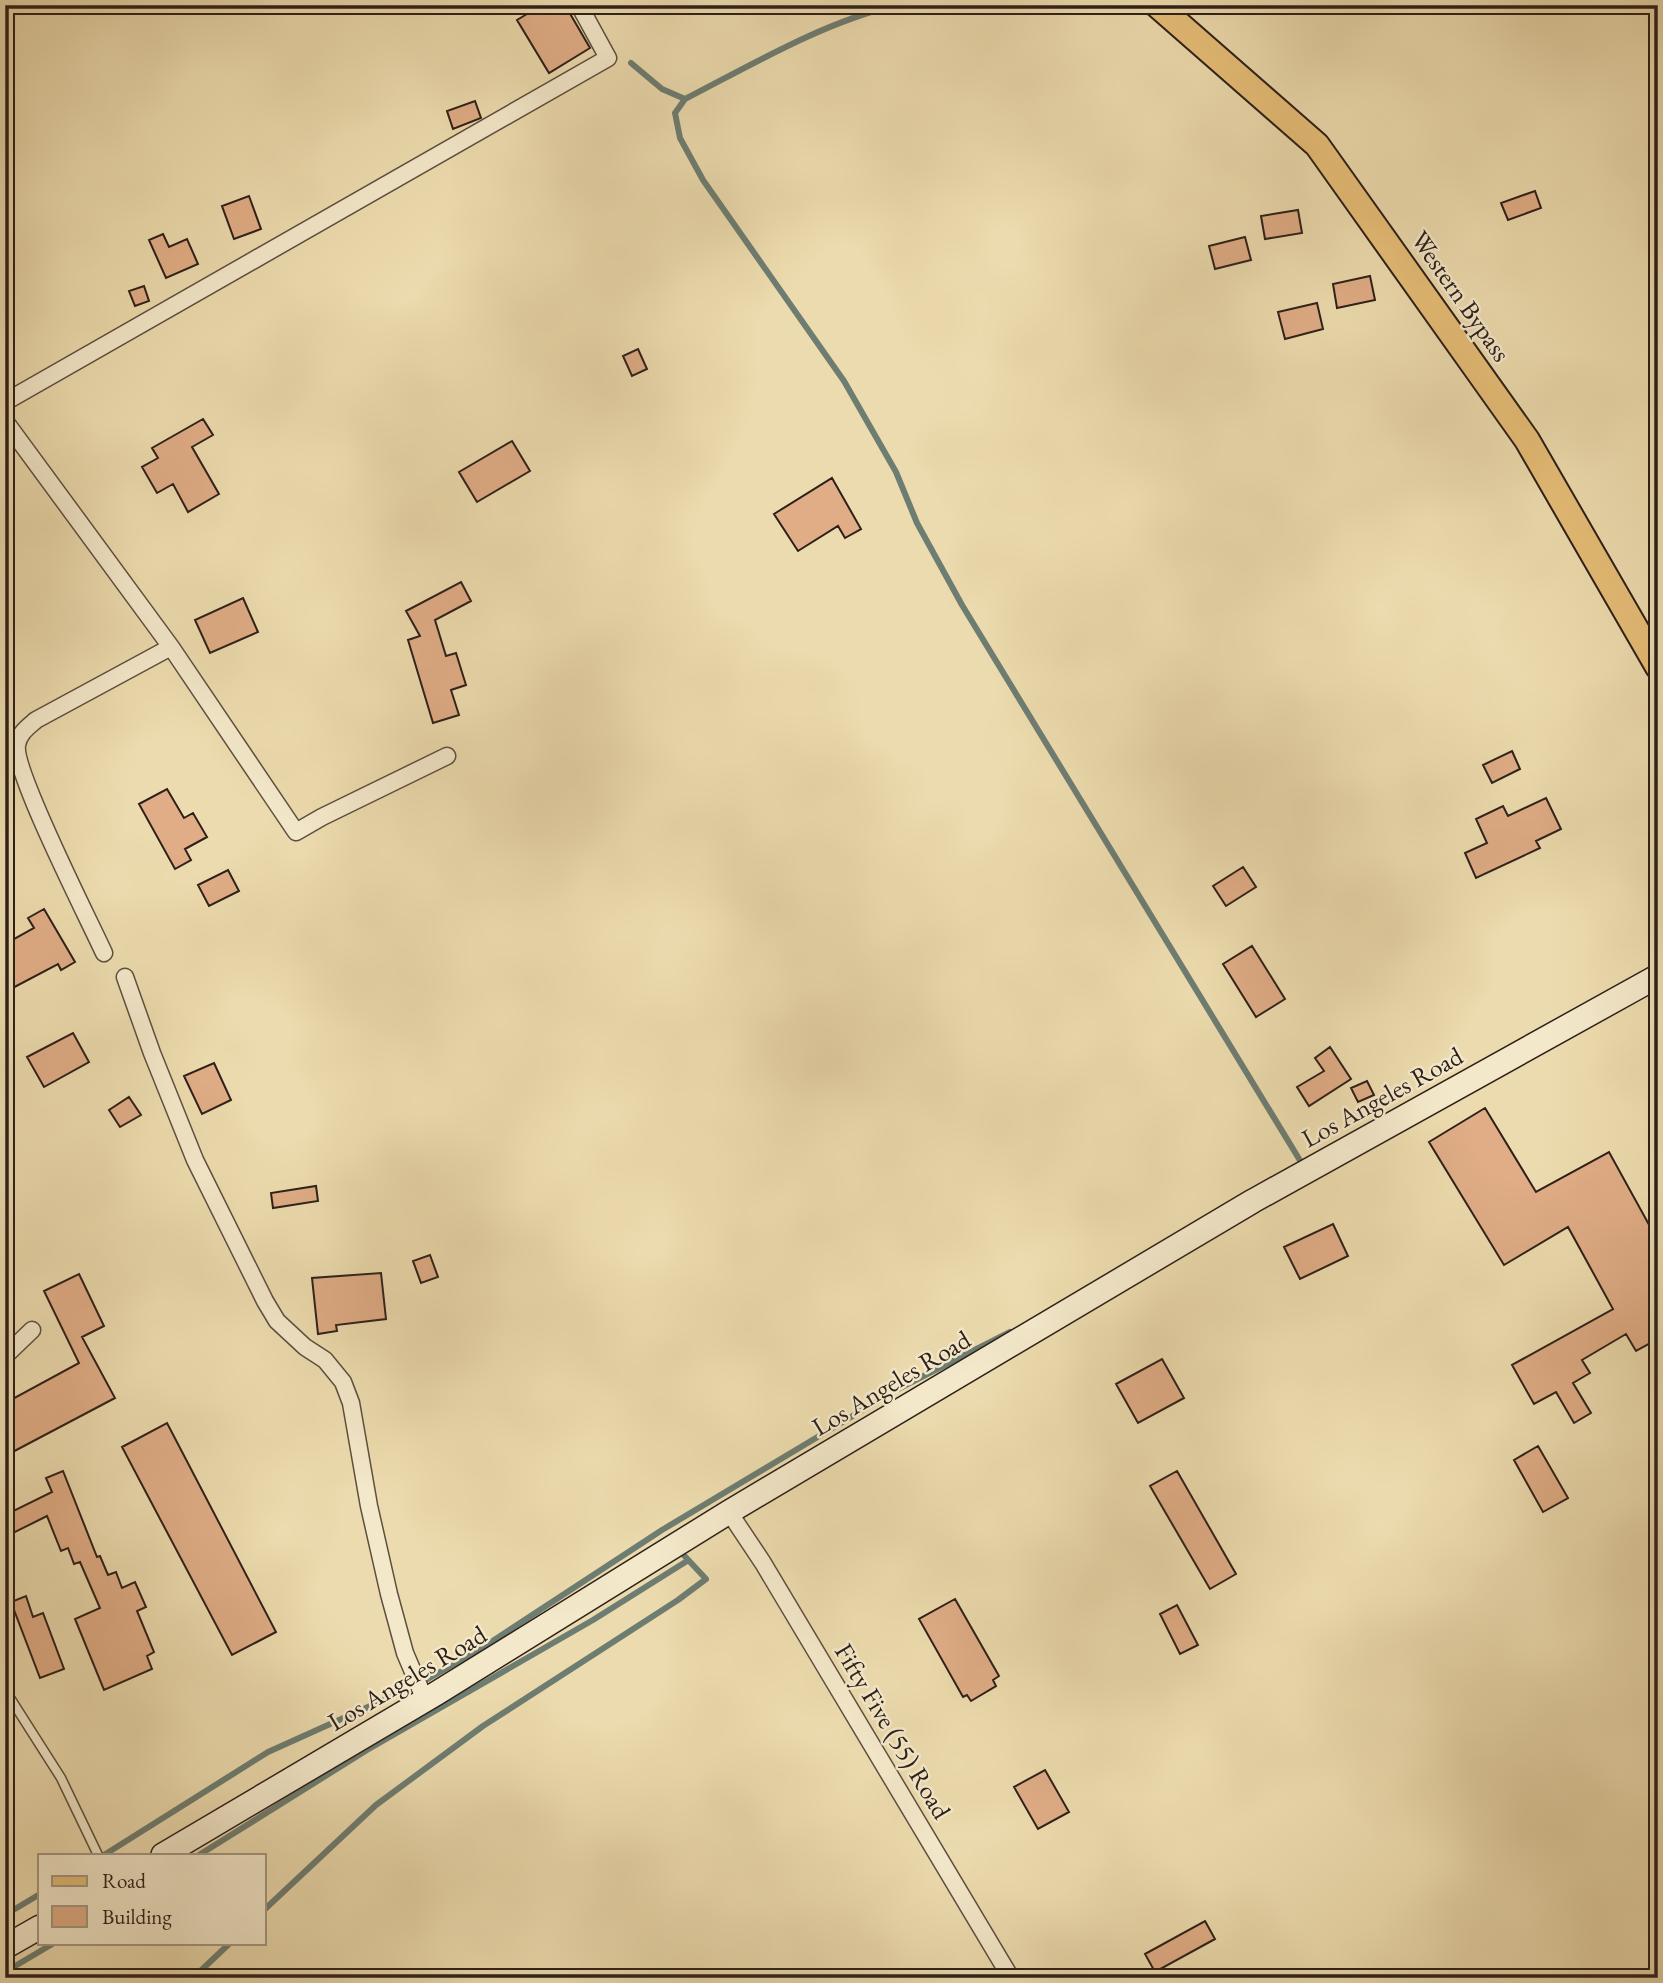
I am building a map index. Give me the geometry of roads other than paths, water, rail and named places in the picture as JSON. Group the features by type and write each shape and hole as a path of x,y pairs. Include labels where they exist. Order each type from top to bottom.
{"main road":[{"name":"Western Bypass","path":"1157,5 1317,145 1527,440 1658,667"},
{"name":"Los Angeles Road","path":"165,1854 425,1700 729,1512 1253,1201 1658,976"},
{"path":"5,1947 38,1928"}],"street":[{"path":"5,402 608,58 579,5"},
{"path":"5,421 171,647 296,832 447,756"},
{"path":"104,953 51,840 21,769 16,747 20,734 36,720 171,647"},
{"path":"125,978 195,1160 265,1301 277,1321 304,1347 325,1360 342,1382 351,1403 388,1594 405,1653 425,1700"},
{"path":"5,1356 32,1330"},
{"name":"Fifty Five (55) Road","path":"729,1512 770,1575 1011,1978"}],"lane":[{"path":"5,1690 61,1778 98,1854"}],"waterway":[{"path":"631,63 662,89 685,99 815,33 896,5"},
{"path":"685,99 675,113 680,138 703,180 844,381 896,472 917,523 962,605 1304,1167"},
{"path":"106,1854 268,1752 419,1684 482,1648 662,1530 896,1390 1010,1332"},
{"path":"266,1908 376,1805 483,1726 678,1600 706,1579 679,1550"},
{"path":"201,1854 367,1750 593,1620 687,1561"},
{"path":"5,1915 38,1895"},
{"path":"5,1972 52,1944"},
{"path":"193,1978 229,1944"}]}
